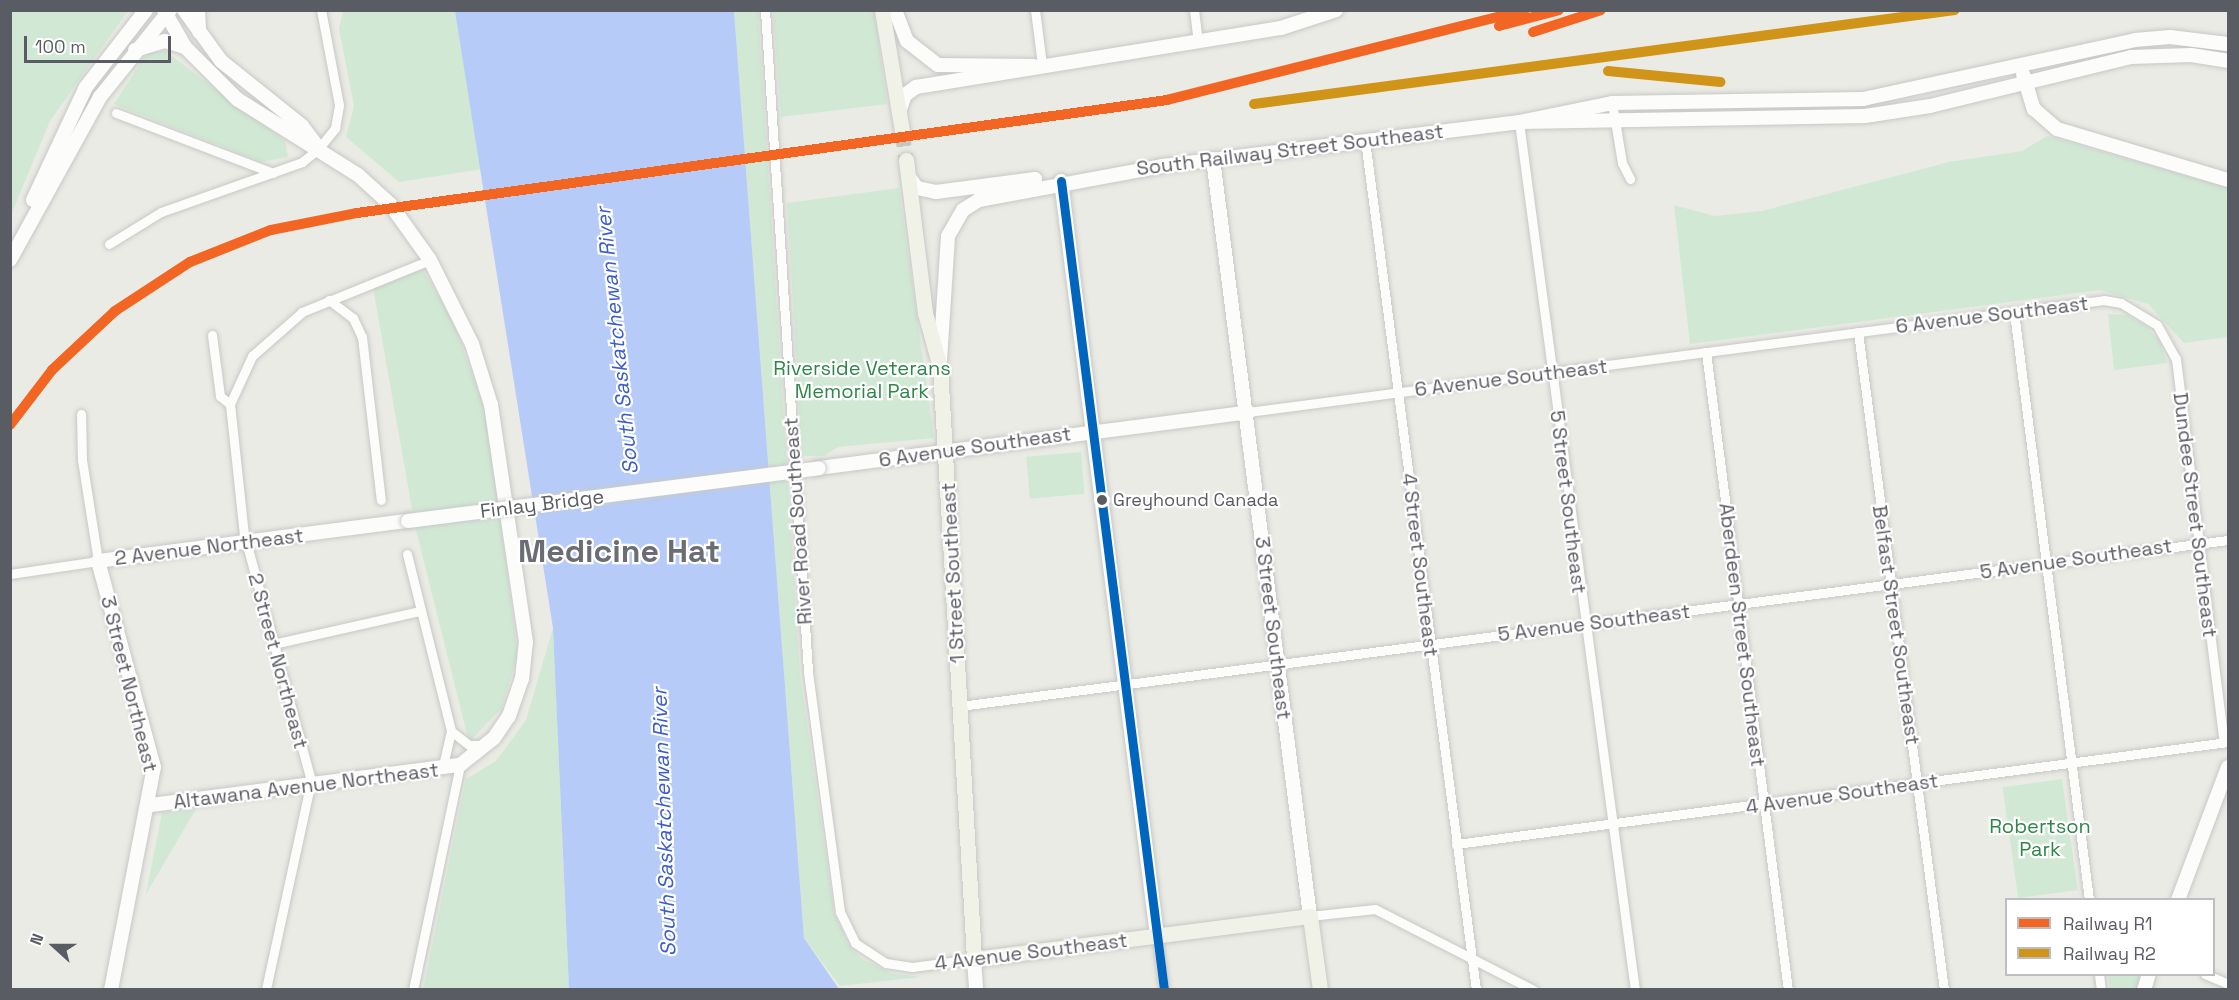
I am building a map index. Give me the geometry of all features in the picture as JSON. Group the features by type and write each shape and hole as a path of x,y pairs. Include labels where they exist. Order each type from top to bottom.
{"main road":[{"path":"886,11 902,131"},
{"name":"1 Street Southeast","path":"906,160 925,313 940,367 974,959"},
{"name":"4 Avenue Southeast","path":"974,959 1310,916"},
{"name":"3 Street Southeast","path":"1310,916 1320,990"}],"street":[{"path":"10,260 61,131 98,71 146,10"},
{"path":"184,10 201,37 237,76 302,126 319,148"},
{"path":"198,10 201,37"},
{"path":"109,244 161,212 302,162 319,148 335,128 339,105 321,10"},
{"name":"River Road Southeast","path":"765,10 808,672 840,912 862,951"},
{"path":"1035,10 1038,65"},
{"path":"1194,10 1198,42"},
{"path":"886,11 907,41 938,65 1038,65 1281,28 1336,10"},
{"path":"10,260 69,149 133,51 166,12 185,47 237,99 286,133 319,148 377,191 430,260 462,320 486,385 523,613 525,661 516,701 486,745 460,765 412,990"},
{"name":"South Railway Street Southeast","path":"940,367 944,255 954,222 979,200 1061,181 1213,159 1519,122 1612,103 1863,99 2147,38 2229,44"},
{"path":"133,51 165,42 185,47"},
{"name":"South Railway Street Southeast","path":"1519,122 1865,116 1930,106 2025,81 2146,55 2229,61"},
{"path":"899,112 905,95 916,87 1014,75 1038,65"},
{"path":"2022,65 2034,109 2057,129 2229,180"},
{"path":"1612,103 1614,121 1630,179"},
{"path":"116,113 273,173"},
{"name":"5 Street Southeast","path":"1519,122 1610,824 1635,990"},
{"name":"4 Street Southeast","path":"1365,140 1476,990"},
{"name":"3 Street Southeast","path":"1213,159 1248,412 1277,664 1310,916"},
{"name":"South Railway Street Southeast","path":"908,176 917,188 936,192 1038,178 1061,181"},
{"path":"1061,181 1164,990"},
{"path":"230,404 244,368 261,346 311,306 430,260"},
{"path":"329,300 353,318 362,337 381,500"},
{"name":"6 Avenue Southeast","path":"819,468 1094,430 1551,374 2014,312 2121,303 2157,325 2176,359"},
{"path":"2014,312 2089,898"},
{"name":"Belfast Street Southeast","path":"1858,332 1944,990"},
{"name":"2 Street Northeast","path":"212,335 220,396 230,404 246,543 310,788 266,990"},
{"name":"Aberdeen Street Southeast","path":"1706,352 1788,990"},
{"name":"Dundee Street Southeast","path":"2176,359 2226,742"},
{"name":"3 Street Northeast","path":"81,414 82,460 98,561 154,767 151,805 111,990"},
{"name":"Finlay Bridge","path":"408,521 819,468"},
{"name":"2 Avenue Northeast","path":"10,574 408,521"},
{"name":"5 Avenue Southeast","path":"960,706 2046,562 2229,540"},
{"path":"407,554 452,731 442,769"},
{"path":"273,644 420,611"},
{"path":"452,731 469,745 486,745"},
{"name":"4 Avenue Southeast","path":"1456,844 2226,742"},
{"name":"Altawana Avenue Northeast","path":"151,805 310,788 460,765"},
{"path":"2179,898 2229,768"},
{"path":"1310,916 1375,909 1471,956 1533,990"},
{"name":"4 Avenue Southeast","path":"862,951 886,963 912,967 974,959"},
{"name":"1 Street Southeast","path":"974,959 976,990"},
{"path":"2144,990 2150,976"},
{"path":"2208,976 2229,984"}],"green space":[{"path":"11,10 128,11 50,121 11,215"},
{"path":"343,11 455,11 483,169 399,182 346,137 354,106 339,29"},
{"path":"734,11 758,11 800,674 834,913 848,944 862,959 891,973 921,977 840,986 804,938"},
{"path":"773,11 874,11 887,104 781,117"},
{"path":"165,51 285,141 288,157 262,162 114,104 147,53"},
{"path":"2047,136 2228,188 2228,337 2184,343 2148,304 2100,290 1690,344 1674,205 1714,216 1762,211 1949,162 2022,151"},
{"name":"Riverside Veterans Memorial Park","path":"899,188 934,438 838,447 824,456 802,456 787,203"},
{"path":"422,268 453,321 486,413 518,655 501,709 469,742 415,526 373,288"},
{"path":"2108,314 2127,315 2146,326 2160,342 2167,363 2114,370"},
{"path":"1081,452 1085,494 1030,499 1026,457"},
{"path":"553,628 569,989 423,990 466,779 496,761 526,720"},
{"name":"Robertson Park","path":"2062,779 2078,890 2018,898 2003,787"},
{"path":"196,809 146,894 162,813"},
{"path":"2108,976 2141,976 2136,990 2110,989"}],"water":[{"name":"South Saskatchewan River","path":"455,11 734,11 804,938 839,989 569,989 553,628"}],"tunnel":[{"path":"902,131 906,160"}],"rail line":[{"name":"R1","path":"10,425 52,370 115,311 190,262 271,230 357,213 1167,100 1525,10"},
{"name":"R1","path":"1499,26 1559,10"},
{"name":"R1","path":"1533,32 1601,10"},
{"name":"R2","path":"1254,104 1955,10"},
{"name":"R2","path":"1608,71 1720,82"}],"transit line":[{"path":"1061,181 1164,990"}],"place":[{"name":"Greyhound Canada","path":"1102,500"}],"district":[{"name":"Medicine Hat","path":"619,551"}]}
